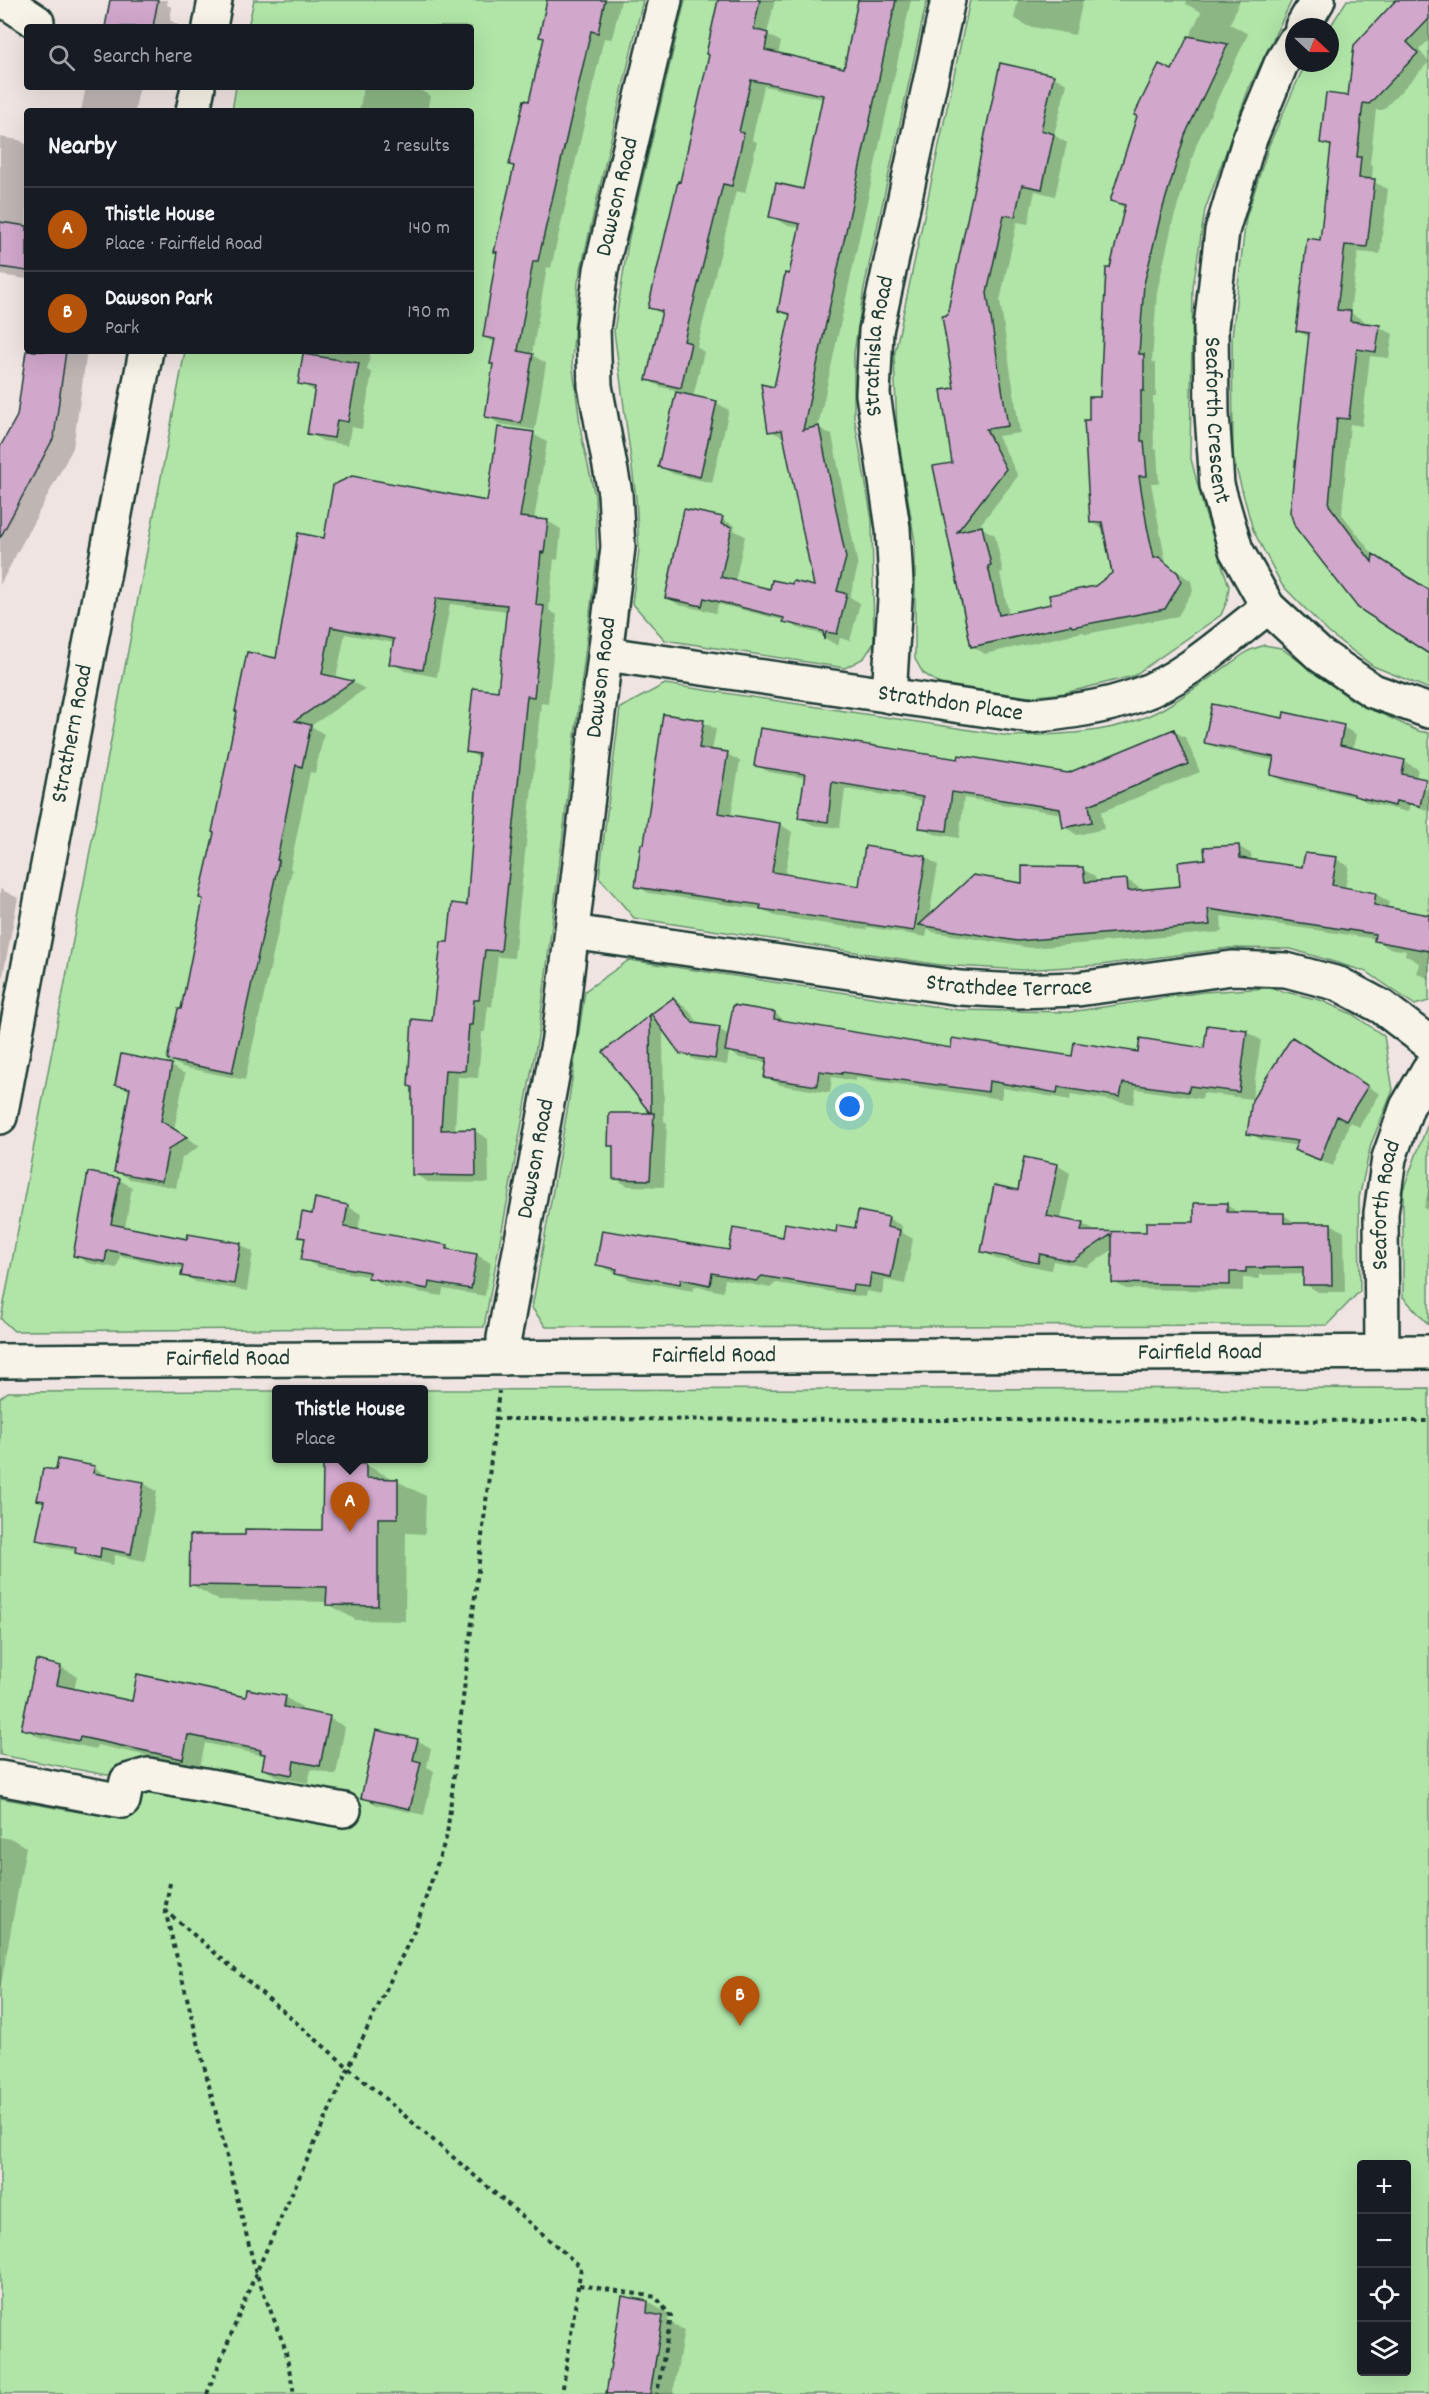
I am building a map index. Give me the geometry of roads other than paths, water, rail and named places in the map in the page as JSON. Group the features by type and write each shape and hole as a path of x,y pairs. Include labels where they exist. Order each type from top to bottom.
{"street":[{"path":"4,0 37,22"},
{"path":"211,24 215,0"},
{"name":"Dawson Road","path":"504,1358 504,1338 559,1038 618,547 615,493 595,386 593,329 601,270 665,0"},
{"name":"Strathisla Road","path":"889,696 896,583 893,528 873,394 876,331 948,0"},
{"path":"1307,18 1318,0"},
{"name":"Seaforth Crescent","path":"1285,57 1249,141 1222,231 1211,327 1212,414 1217,485 1236,550 1268,607 1320,655 1373,691 1429,711"},
{"path":"194,108 197,90"},
{"name":"Strathern Road","path":"0,1117 145,354"},
{"name":"Strathdon Place","path":"606,654 1030,716 1083,711 1140,695 1186,670 1268,607"},
{"name":"Strathdee Terrace","path":"572,932 960,988 1018,991 1078,989 1232,968 1286,970 1339,984 1383,1007 1429,1042"},
{"name":"Seaforth Road","path":"1382,1352 1381,1213 1389,1158 1407,1107 1429,1069"},
{"name":"Fairfield Road","path":"0,1360 1429,1352"},
{"path":"0,1778 129,1802 148,1775 344,1810"}],"place":[{"name":"Thistle House","path":"350,1532"},
{"name":"Dawson Park","path":"740,2026"}]}
